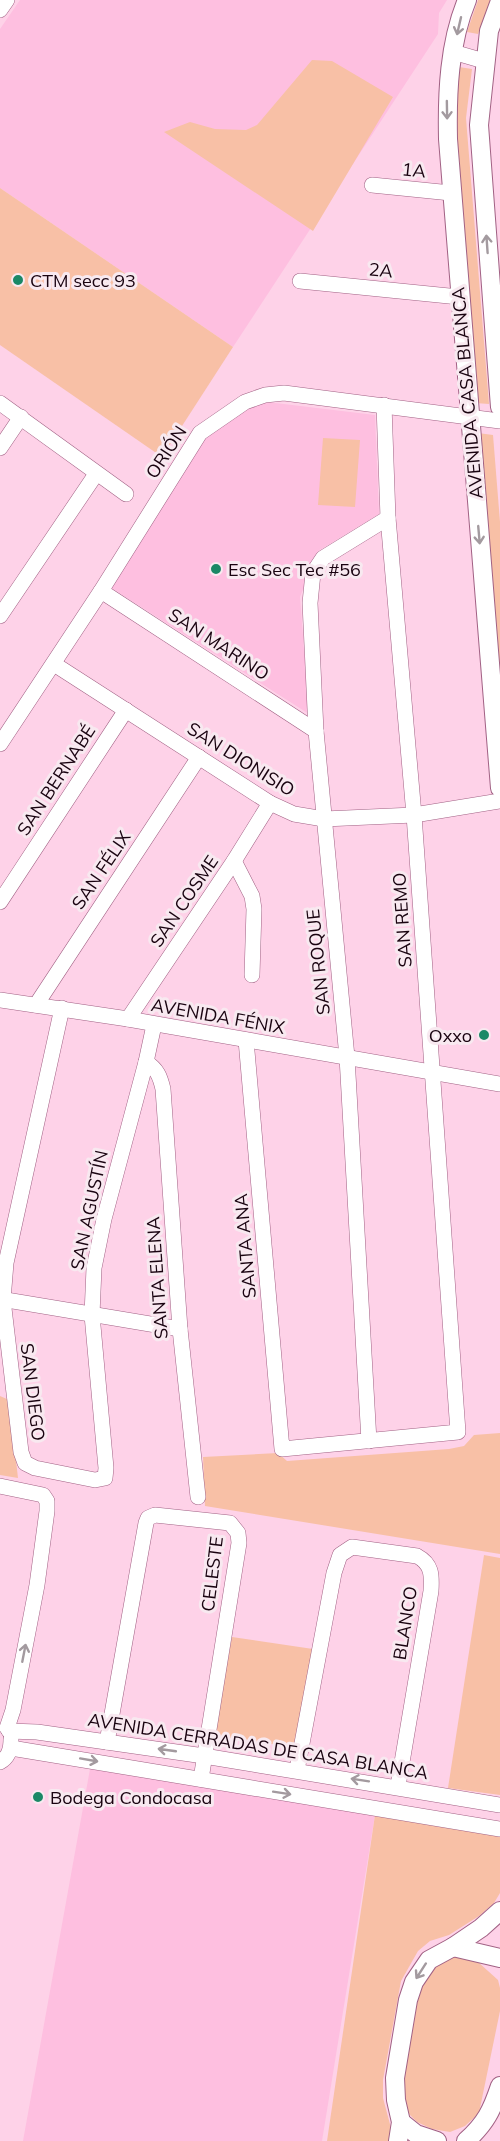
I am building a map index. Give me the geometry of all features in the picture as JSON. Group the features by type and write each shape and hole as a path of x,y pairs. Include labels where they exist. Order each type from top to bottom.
{"street":[{"path":"0,10 7,0"},
{"name":"AVENIDA CASA BLANCA","path":"467,0 453,52 447,102 459,297 500,788"},
{"name":"AVENIDA CASA BLANCA","path":"500,1 489,31 479,125 493,218 500,407"},
{"path":"453,52 484,61"},
{"name":"1A","path":"372,185 451,193"},
{"name":"2A","path":"300,281 459,297"},
{"name":"ORIÓN","path":"0,744 101,591 200,433 231,411 245,402 265,395 284,393 500,421"},
{"path":"0,403 126,494"},
{"name":"SAN REMO","path":"369,1441 458,1432 414,815 388,518 384,405"},
{"path":"0,448 21,417"},
{"path":"0,616 96,474"},
{"name":"SAN ROQUE","path":"369,1441 347,1057 316,730 310,603 313,573 323,558 388,518"},
{"name":"SAN MARINO","path":"101,591 316,730"},
{"name":"SAN DIONISIO","path":"54,664 270,803 294,814 324,819 414,815 500,801"},
{"name":"SAN BERNABÉ","path":"0,902 126,710"},
{"name":"SAN FÉLIX","path":"36,1005 199,757"},
{"name":"SAN COSME","path":"128,1019 270,803"},
{"path":"234,861 252,896 254,909 252,975"},
{"name":"AVENIDA FÉNIX","path":"0,1000 128,1019 500,1084"},
{"name":"SAN DIEGO","path":"25,1462 6,1388 1,1300 6,1263 62,1008"},
{"name":"SAN AGUSTÍN","path":"25,1462 35,1468 95,1480 105,1478 92,1315 94,1268 104,1219 146,1062 153,1025"},
{"name":"SANTA ANA","path":"246,1040 282,1449 369,1441"},
{"name":"SANTA ELENA","path":"146,1062 160,1075 163,1089 180,1329 198,1497"},
{"path":"1,1300 180,1329"},
{"path":"0,1486 43,1495 47,1501 37,1584 13,1710 5,1727 11,1740 11,1748 8,1755 0,1762"},
{"name":"CELESTE","path":"106,1742 144,1532 148,1518 159,1515 230,1523 238,1533 239,1543 205,1749"},
{"name":"BLANCO","path":"298,1763 334,1573 340,1555 352,1547 417,1556 424,1560 431,1569 431,1592 398,1786"},
{"name":"AVENIDA CERRADAS DE CASA BLANCA","path":"5,1727 106,1742 205,1749 256,1765 298,1763 398,1786 496,1804"},
{"path":"53,1754 55,1735"},
{"path":"11,1748 494,1827 496,1804"},
{"path":"201,1779 205,1749"},
{"path":"253,1788 256,1765"},
{"path":"439,1818 442,1794"},
{"path":"398,2141 401,2122 396,2100 395,2078 408,2000 419,1972 429,1960 481,1928 500,1911"},
{"path":"453,1947 500,1958"},
{"path":"466,2141 492,2112 500,2086"},
{"path":"401,2122 416,2133 437,2141"}],"shaded area":[{"path":"20,0 447,0 439,13 438,34 233,347 0,188 0,29"},
{"path":"478,0 491,0 478,34 467,32"},
{"path":"312,60 332,61 393,97 313,231 164,132 190,122 215,129 246,130 257,125"},
{"path":"459,67 472,69 466,118 489,404 475,403 454,137"},
{"path":"0,188 233,347 162,457 0,345"},
{"name":"Esc Sec Tec #56","path":"259,401 375,415 379,514 318,551 300,597 309,714 110,587 201,435"},
{"path":"478,433 493,435 500,522 500,701"},
{"path":"323,438 360,440 355,507 318,505"},
{"path":"0,1396 9,1400 18,1478 0,1475"},
{"path":"500,1433 500,1554 205,1506 203,1457 278,1453 287,1461 449,1449 464,1446 474,1435"},
{"path":"484,1555 500,1558 500,1795 448,1788"},
{"path":"232,1637 313,1649 294,1747 213,1736"},
{"path":"90,1769 375,1815 322,2141 23,2141"},
{"path":"375,1815 500,1836 500,1893 494,1903 479,1916 449,1935 430,1941 418,1951 401,1981 383,2080 383,2098 391,2128 389,2141 327,2141"},
{"path":"449,1957 462,1957 478,1962 498,1980 500,1988 500,2011 479,2113 465,2126 450,2132 432,2129 417,2122 405,2110 398,2090 419,1985 431,1966"}],"place":[{"name":"CTM secc 93","path":"18,280"},
{"name":"Esc Sec Tec #56","path":"216,569"},
{"name":"Oxxo","path":"484,1035"},
{"name":"Bodega Condocasa","path":"38,1797"}]}
